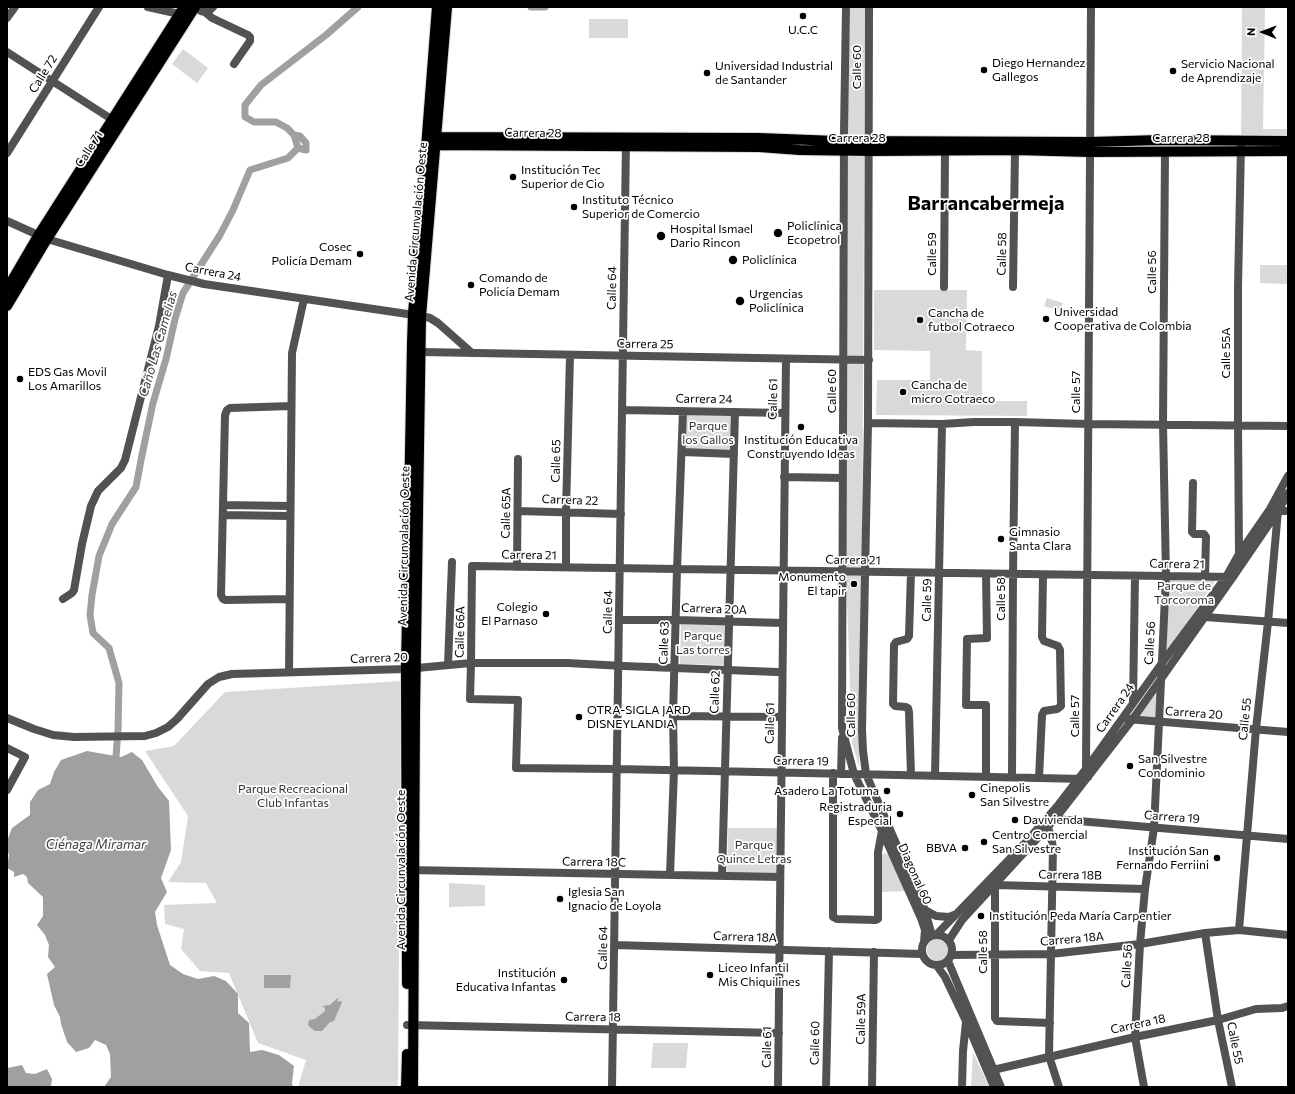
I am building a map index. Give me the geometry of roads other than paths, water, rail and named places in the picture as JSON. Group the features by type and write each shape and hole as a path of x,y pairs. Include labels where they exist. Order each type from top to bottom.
{"main road":[{"name":"Avenida Circunvalación Oeste","path":"414,1087 411,1025 410,669 417,315 431,141 438,7"},
{"name":"Avenida Circunvalación Oeste","path":"431,141 447,7"},
{"name":"Calle 71","path":"7,289 43,238 189,10"},
{"name":"Carrera 28","path":"431,141 626,142 759,138 844,146 868,151 1015,150 1090,147 1160,140 1288,141"},
{"name":"Carrera 28","path":"844,146 868,140 1090,147 1165,151 1288,151"},
{"name":"Calle 71","path":"7,306 43,238"},
{"name":"Avenida Circunvalación Oeste","path":"410,669 421,352 417,315"},
{"name":"Avenida Circunvalación Oeste","path":"406,1087 411,1025"}],"street":[{"path":"7,18 15,7"},
{"name":"Calle 72","path":"7,153 99,7"},
{"path":"148,7 205,12 213,7"},
{"name":"Calle 60","path":"846,7 844,146 842,728 854,774"},
{"name":"Calle 60","path":"866,774 862,730 868,423 869,7"},
{"name":"Calle 57","path":"1084,776 1088,575 1091,7"},
{"path":"205,12 212,18 250,37 250,41 234,64"},
{"path":"7,52 116,122"},
{"name":"Calle 55A","path":"1241,141 1238,287 1238,425 1241,564"},
{"name":"Calle 64","path":"612,1087 626,142"},
{"name":"Calle 59","path":"944,287 945,150"},
{"name":"Calle 58","path":"1013,287 1015,150"},
{"name":"Calle 56","path":"1144,1087 1135,1037 1140,944 1145,889 1154,828 1166,576 1163,424 1165,151"},
{"name":"Carrera 24","path":"7,221 43,238 181,279 204,284 430,318 438,323 472,353"},
{"path":"63,598 72,593 74,590 82,544 91,506 98,492 121,468 125,460 159,326 168,275"},
{"path":"288,672 292,353 304,299"},
{"name":"Carrera 25","path":"421,352 868,360"},
{"name":"Calle 65","path":"566,567 570,355"},
{"name":"Calle 61","path":"778,1087 786,359"},
{"path":"289,599 226,600 222,599 221,595 225,415 227,410 230,408 291,406"},
{"name":"Carrera 24","path":"623,410 785,413"},
{"name":"Calle 63","path":"670,875 674,770 673,716 677,569 683,411"},
{"name":"Calle 62","path":"722,876 735,412"},
{"path":"868,423 942,424 1015,422 1288,426"},
{"name":"Calle 58","path":"1012,777 1015,422"},
{"name":"Calle 59","path":"935,776 942,424"},
{"path":"682,452 734,454"},
{"name":"Calle 65A","path":"517,567 518,459"},
{"name":"Carrera 24","path":"935,935 1026,842 1132,720 1205,617 1229,577 1240,554 1270,509 1288,476"},
{"path":"784,477 843,478"},
{"path":"1193,483 1192,532 1194,534 1204,534 1206,537 1205,577"},
{"name":"Carrera 24","path":"949,940 962,920 1055,819 1133,703 1162,663 1229,577 1241,564 1278,511 1288,493"},
{"path":"223,505 290,506"},
{"name":"Carrera 22","path":"518,511 621,514"},
{"path":"1278,511 1288,511"},
{"name":"Calle 55","path":"1239,930 1246,835 1278,511"},
{"path":"223,515 290,516"},
{"path":"448,665 452,562"},
{"name":"Carrera 21","path":"472,566 1229,577"},
{"name":"Calle 66A","path":"472,566 472,663 470,699 518,700 516,768"},
{"path":"911,573 909,636 907,639 896,642 894,645 893,704 895,706 906,707 910,712 911,775"},
{"path":"986,574 987,638 967,639 966,705 986,705 986,777"},
{"path":"1039,778 1042,715 1044,711 1057,709 1060,706 1060,650 1058,646 1044,641 1042,637 1043,575"},
{"path":"1133,703 1135,576"},
{"path":"1205,617 1288,623"},
{"name":"Carrera 20A","path":"620,620 783,623"},
{"name":"Carrera 20","path":"7,718 53,735 74,737 145,736 156,733 168,727 208,684 219,677 232,674 410,669 472,663 567,663 777,672"},
{"path":"673,716 782,718"},
{"name":"Carrera 20","path":"1122,719 1288,732"},
{"path":"842,728 837,774 834,917 836,919 878,919 878,852 882,831"},
{"path":"7,748 25,757 7,790"},
{"name":"Carrera 19","path":"516,768 1039,778 1084,776"},
{"name":"Diagonal 60","path":"854,774 892,852 921,918 925,930 924,942"},
{"name":"Diagonal 60","path":"866,774 935,935"},
{"name":"Carrera 19","path":"1055,819 1288,839"},
{"path":"1048,828 1053,848 1049,1056 1059,1087"},
{"path":"878,852 885,850 892,852"},
{"name":"Carrera 18C","path":"410,870 780,878"},
{"name":"Calle 58","path":"995,885 995,1018 997,1021 1050,1023"},
{"name":"Carrera 18B","path":"995,885 1145,889"},
{"path":"925,910 936,916 949,917 954,915"},
{"name":"Carrera 18A","path":"950,958 995,954 1051,954 1140,944 1205,933 1239,930 1288,935"},
{"name":"Calle 55","path":"1205,933 1218,1020 1232,1087"},
{"path":"994,1087 966,1021 945,977 937,966 929,963 922,954 924,942 935,935 943,936 949,940 952,945 950,958 1001,1087"},
{"name":"Carrera 18A","path":"614,945 922,954"},
{"name":"Calle 60","path":"826,1087 829,951"},
{"name":"Calle 59A","path":"872,1087 874,952"},
{"path":"937,966 941,965 950,958"},
{"name":"Carrera 18","path":"993,1070 1049,1056 1218,1020 1256,1009 1282,1008 1288,1006"},
{"path":"962,1087 966,1021"},
{"name":"Carrera 18","path":"411,1025 779,1033"},
{"path":"963,1051 972,1046 977,1047"}],"water":[{"name":"Ciénaga Miramar","path":"87,751 121,757 132,752 142,760 158,787 169,801 171,850 161,878 167,892 155,912 157,925 170,965 183,974 198,979 214,976 226,981 238,994 238,1013 249,1023 250,1052 262,1050 279,1055 294,1066 293,1087 104,1087 111,1077 110,1054 106,1045 95,1040 89,1048 76,1052 67,1042 60,1017 54,1005 47,974 55,967 48,957 49,945 45,935 37,925 43,916 43,897 28,883 27,877 23,874 14,877 14,872 7,868 9,855 7,850 7,841 12,828 30,815 30,802 38,790 50,784 54,772 61,760"},
{"path":"264,975 291,975 290,988 264,988"},
{"path":"339,997 337,1002 342,1002 334,1021 330,1022 322,1031 315,1031 308,1025 309,1020 315,1019 325,1011 325,1008 322,1006 330,1005"},
{"path":"22,1065 26,1073 35,1074 47,1069 52,1079 51,1087 7,1087 7,1068"}],"waterway":[{"name":"Caño Las Camelias","path":"116,757 119,683 109,648 93,633 90,615 92,595 99,556 112,524 136,487 153,403 183,293 220,235 233,210 250,170 288,158 298,148 294,135 287,128 276,122 254,122 245,117 245,105 261,85 326,35 358,7"},
{"name":"Caño Las Camelias","path":"531,7 545,7"},
{"path":"294,135 300,136 306,143 306,150 298,148"}],"place":[{"name":"U.C.C","path":"803,16"},
{"name":"Diego Hernandez Gallegos","path":"984,70"},
{"name":"Servicio Nacional de Aprendizaje","path":"1173,71"},
{"name":"Universidad Industrial de Santander","path":"707,73"},
{"name":"Institución Tec Superior de Cio","path":"513,177"},
{"name":"Instituto Técnico Superior de Comercio","path":"574,207"},
{"name":"Policlínica Ecopetrol","path":"778,233"},
{"name":"Hospital Ismael Dario Rincon","path":"661,236"},
{"name":"Cosec Policía Demam","path":"360,254"},
{"name":"Policlínica","path":"733,260"},
{"name":"Comando de Policía Demam","path":"471,285"},
{"name":"Urgencias Policlínica","path":"740,301"},
{"name":"Universidad Cooperativa de Colombia","path":"1046,319"},
{"name":"Cancha de futbol Cotraeco","path":"920,320"},
{"name":"EDS Gas Movil Los Amarillos","path":"20,379"},
{"name":"Cancha de micro Cotraeco","path":"903,392"},
{"name":"Institución Educativa Construyendo Ideas","path":"801,427"},
{"name":"Gimnasio Santa Clara","path":"1001,539"},
{"name":"Monumento El tapir","path":"854,584"},
{"name":"Colegio El Parnaso","path":"546,614"},
{"name":"OTRA-SIGLA JARD DISNEYLANDIA","path":"579,717"},
{"name":"San Silvestre Condominio","path":"1130,766"},
{"name":"Asadero La Totuma","path":"887,791"},
{"name":"Cinepolis San Silvestre","path":"972,795"},
{"name":"Registraduria Especial","path":"900,814"},
{"name":"Davivienda","path":"1015,820"},
{"name":"Centro Comercial San Silvestre","path":"984,842"},
{"name":"BBVA","path":"965,848"},
{"name":"Institución San Fernando Ferriini","path":"1217,858"},
{"name":"Iglesia San Ignacio de Loyola","path":"560,899"},
{"name":"Institución Peda María Carpentier","path":"981,916"},
{"name":"Liceo Infantil Mis Chiquilines","path":"710,975"},
{"name":"Institución Educativa Infantas","path":"564,980"}],"district":[{"name":"Barrancabermeja","path":"986,203"}],"park label":[{"name":"Parque los Gallos","path":"708,433"},
{"name":"Parque de Torcoroma","path":"1184,593"},
{"name":"Parque Las torres","path":"703,643"},
{"name":"Parque Recreacional Club Infantas","path":"293,796"},
{"name":"Parque Quince Letras","path":"754,852"}]}
